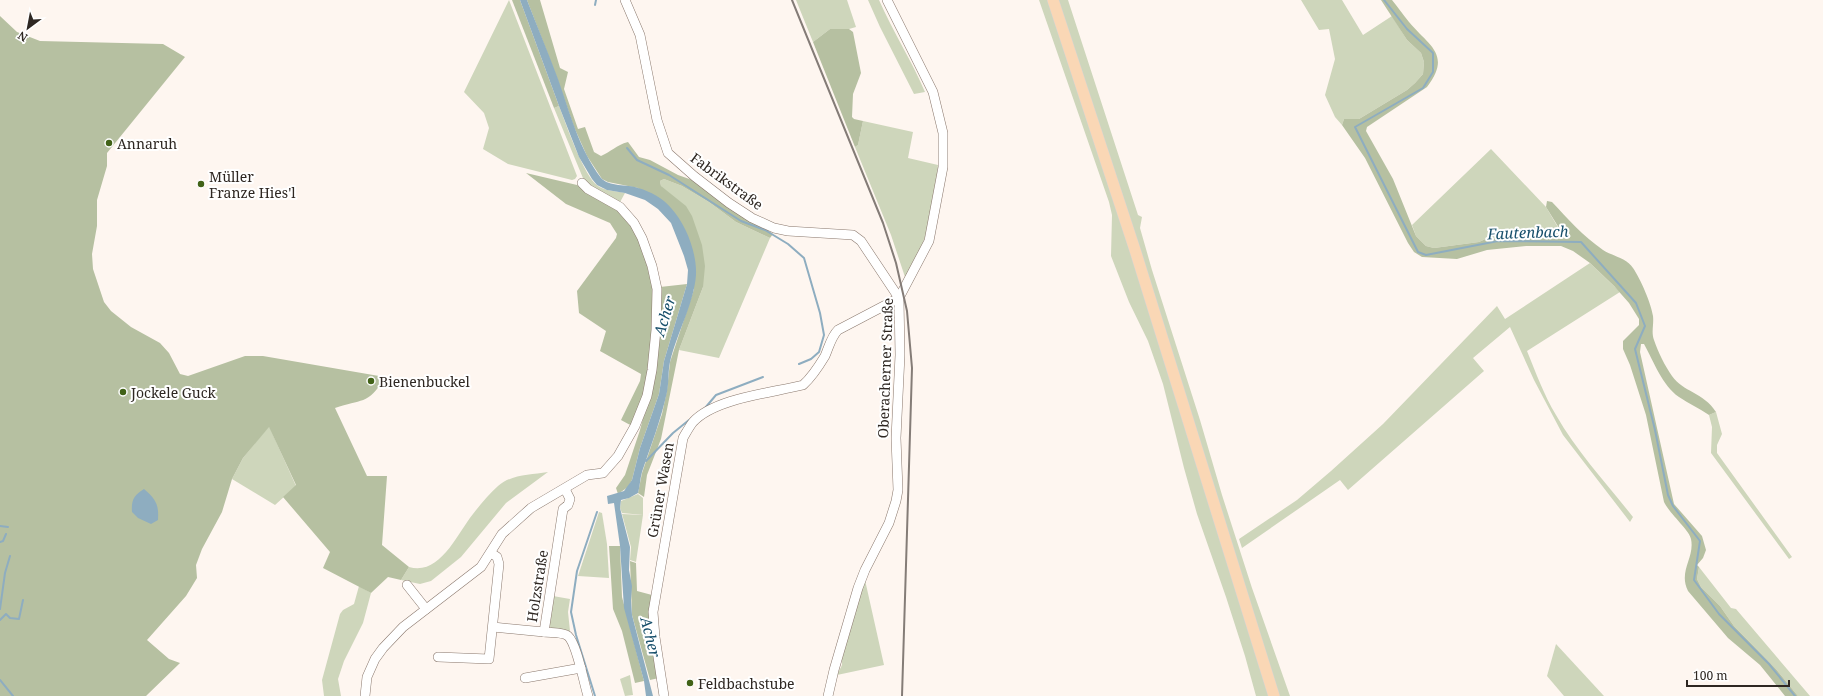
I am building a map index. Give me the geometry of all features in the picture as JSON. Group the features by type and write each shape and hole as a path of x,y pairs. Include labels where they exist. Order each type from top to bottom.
{"main road":[{"path":"1053,0 1135,250 1274,696"}],"street":[{"name":"Fabrikstraße","path":"625,0 640,35 657,120 668,153 694,176 729,202 752,218 774,228 788,231 853,236 861,241 900,298"},
{"name":"Oberacherner Straße","path":"828,696 858,588 889,523 896,501 898,490 896,438 900,355 900,298 929,241 940,187 944,149 943,133 933,92 887,0"},
{"path":"365,696 367,677 375,659 402,627 467,580 481,567 502,534 518,518 531,508 587,475 602,473 618,456 635,426 647,396 652,370 656,330 657,289 652,266 642,238 634,223 620,207 588,189 582,182"},
{"name":"Grüner Wasen","path":"664,696 655,637 653,612 683,438 692,423 708,411 736,400 803,385 810,378 824,357 834,333 900,298"},
{"name":"Holzstraße","path":"565,489 570,499 568,505 563,509 544,632 564,634 569,637 581,668 588,696"},
{"path":"554,495 563,509"},
{"path":"438,657 489,659 499,564 497,557 491,553"},
{"path":"407,584 426,609"},
{"path":"493,627 544,632"},
{"path":"525,678 581,668"}],"green space":[{"path":"509,0 577,176 575,179 572,180 508,164 483,149 489,128 484,113 464,92"},
{"path":"512,0 520,0 559,106 554,108"},
{"path":"527,0 540,0 560,68 568,72 564,89 578,129 585,127 594,152 601,156 628,142 639,157 650,160 678,175 695,181 773,234 770,238 736,222 709,202 682,186 664,179 660,181 661,186 686,206 692,216 702,245 705,266 703,287 679,350 661,439 647,475 644,497 638,493 642,473 662,414 667,390 670,362 694,289 689,240 638,188 608,182 602,179 587,156 574,127"},
{"path":"796,0 847,0 856,27 849,29 830,29 813,42"},
{"path":"868,0 879,0 925,92 914,94"},
{"path":"1039,0 1048,0 1148,306 1269,696 1256,696 1226,597 1197,514 1163,384 1148,341 1129,302 1111,256 1112,215 1109,202"},
{"path":"1058,0 1068,0 1138,215 1142,217 1140,228 1152,270 1252,588 1290,696 1277,696"},
{"path":"1301,0 1342,0 1363,35 1392,16 1407,40 1421,53 1424,62 1423,74 1407,90 1359,119 1344,119 1342,125 1335,117 1325,95 1335,59 1329,29 1319,30"},
{"path":"1381,0 1392,0 1409,22 1430,44 1438,58 1438,66 1427,87 1367,127 1366,131 1393,179 1416,236 1426,246 1434,248 1479,242 1496,234 1546,233 1557,231 1559,228 1546,207 1547,201 1552,202 1596,245 1603,250 1623,259 1633,268 1648,298 1653,316 1653,337 1667,368 1672,376 1682,386 1705,400 1716,412 1709,415 1673,392 1663,380 1644,344 1641,344 1640,352 1674,504 1702,536 1706,550 1703,558 1697,565 1699,567 1697,579 1701,587 1720,606 1734,626 1776,669 1798,696 1785,696 1760,665 1728,638 1688,591 1685,584 1685,577 1692,546 1691,539 1687,531 1664,502 1646,415 1630,365 1623,349 1623,341 1639,325 1639,319 1629,303 1590,263 1573,251 1561,246 1526,246 1487,250 1457,259 1422,257 1414,252 1408,243 1365,158 1342,125 1344,119 1359,119 1407,90 1423,74 1424,62 1421,53 1407,40"},
{"path":"0,16 17,32 40,41 163,44 185,57 107,153 107,166 97,200 97,226 92,254 93,269 104,302 111,311 131,327 160,343 169,353 180,374 188,376 245,356 263,356 379,376 384,379 373,393 363,400 335,408 367,476 387,476 382,545 409,567 401,580 388,577 371,593 323,568 330,552 283,497 296,485 269,427 243,458 232,479 222,512 202,549 196,565 197,578 186,596 147,640 169,659 180,663 146,696 0,696"},
{"path":"830,29 849,29 853,32 861,73 853,94 852,117 863,121 858,145 855,147 813,42"},
{"path":"559,106 581,161 593,181 604,189 625,193 619,204 585,183 554,108"},
{"path":"863,121 913,132 908,158 938,165 935,195 925,238 905,277 891,235 855,147 858,145"},
{"path":"1491,149 1546,207 1559,229 1558,231 1546,233 1496,234 1479,242 1434,248 1426,246 1416,236 1412,225"},
{"path":"526,173 577,185 617,207 631,226 641,244 653,287 653,332 645,391 632,426 621,420 640,381 641,374 600,351 606,331 579,313 577,291 616,238 617,234 610,223 566,204"},
{"path":"664,179 682,186 709,202 736,222 770,238 719,358 679,350 703,287 661,186 660,181"},
{"path":"1590,263 1620,292 1527,351 1544,392 1564,429 1633,517 1630,522 1563,435 1534,380 1510,327 1473,358 1484,371 1348,490 1340,480 1242,548 1239,539 1297,500 1331,471 1383,424 1497,306 1505,319"},
{"path":"687,284 664,361 659,394 640,448 632,480 628,487 618,494 616,488 625,475 640,430 652,383 660,287"},
{"path":"1716,412 1722,434 1717,445 1717,453 1792,557 1789,559 1711,453 1712,427 1709,415"},
{"path":"269,426 296,486 275,505 232,479 243,458"},
{"path":"548,472 506,503 461,557 431,581 420,584 401,580 409,567 420,568 430,565 439,559 454,542 467,522 488,496 503,482 515,477"},
{"path":"638,494 643,498 643,515 622,513 620,508 621,501"},
{"path":"599,512 602,513 607,544 609,578 578,576"},
{"path":"622,514 643,515 636,562 630,560 631,547"},
{"path":"609,546 620,546 622,597 644,681 635,683 622,631 613,609"},
{"path":"630,561 636,563 637,591 652,595 649,618 659,678 650,680 632,615"},
{"path":"1699,567 1731,608 1736,609 1810,696 1798,696 1776,669 1734,626 1720,606 1701,587 1697,579"},
{"path":"865,580 884,665 837,675 842,665 842,652"},
{"path":"359,586 371,593 363,623 344,661 338,679 341,696 324,696 322,680 340,614 343,610 354,604"},
{"path":"553,596 570,599 568,612 570,631 558,631 550,628 549,625"},
{"path":"1556,644 1604,696 1564,696 1547,676"},
{"path":"630,675 633,695 625,696 620,679"}],"water":[{"path":"520,0 527,0 581,143 593,167 604,181 643,189 665,202 686,230 695,258 695,286 670,362 668,388 665,402 642,472 638,493 621,500 620,508 630,547 629,570 632,586 632,615 653,696 646,696 644,681 624,608 620,546 614,503 608,504 607,496 624,491 632,480 640,448 659,394 664,361 687,284 688,270 671,223 658,209 645,200 625,193 607,190 597,185 592,179 579,157"},
{"path":"144,489 154,499 158,510 158,520 151,524 138,518 132,512 134,498"}],"waterway":[{"path":"595,5 596,0"},
{"name":"Fautenbach","path":"1384,0 1407,29 1433,53 1433,72 1423,88 1355,127 1418,252 1426,255 1498,241 1581,242 1636,303 1645,326 1635,349 1655,430 1668,495 1673,506 1700,541 1694,580 1719,614 1769,664 1795,696"},
{"path":"627,148 637,160 669,175 741,221 765,230 788,244 804,258 820,313 824,335 819,352 811,359 799,364"},
{"path":"705,408 716,395 763,377"},
{"path":"646,461 673,433 689,420"},
{"path":"595,696 576,635 571,612 577,571 597,512"},
{"path":"0,526 8,527"},
{"path":"0,542 3,541 6,534"},
{"path":"0,609 5,573 10,556"},
{"path":"0,620 6,614 10,618 19,619 23,600"},
{"path":"0,680 13,696"}],"railway":[{"path":"792,0 883,223 896,263 907,311 912,368 902,696"}],"place":[{"name":"Annaruh","path":"109,143"},
{"name":"Müller Franze Hies'l","path":"201,184"},
{"name":"Bienenbuckel","path":"371,381"},
{"name":"Jockele Guck","path":"123,392"},
{"name":"Feldbachstube","path":"690,683"}],"water label":[{"name":"Acher","path":"664,316"},
{"name":"Acher","path":"651,637"}]}
